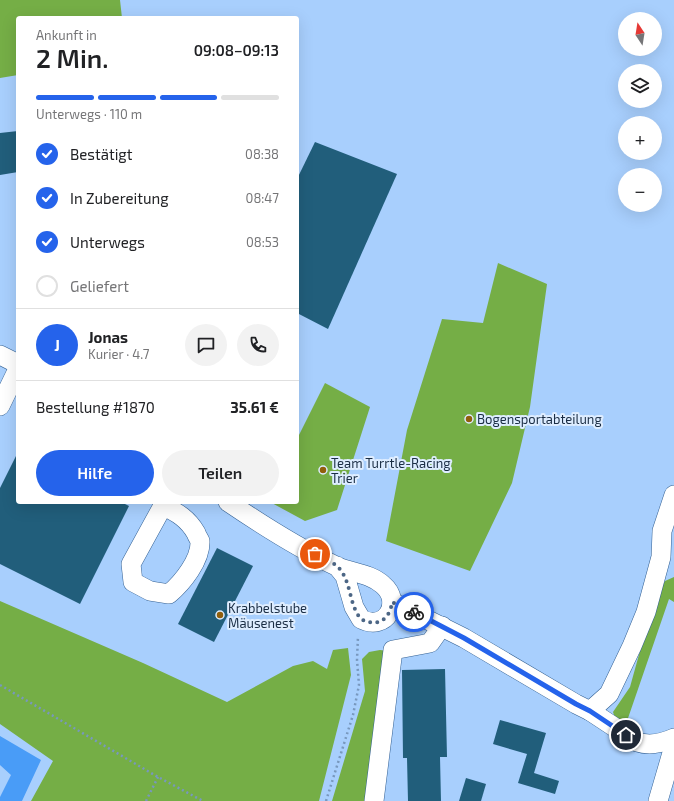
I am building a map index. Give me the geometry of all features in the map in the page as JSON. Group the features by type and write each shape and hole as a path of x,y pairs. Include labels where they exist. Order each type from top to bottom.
{"street":[{"path":"0,355 16,364"},
{"path":"0,378 16,366"},
{"path":"0,406 16,373"},
{"path":"590,711 609,694 632,646 668,557 662,531 674,496"},
{"path":"164,504 178,513 192,527 200,541 196,559 180,584 169,594 150,591 133,582 131,564 164,504"},
{"path":"231,504 249,517 336,566 378,581 388,590 392,602 390,614 386,618 372,623 363,620 357,615 345,576 336,566"},
{"path":"351,598 354,590 361,581 370,577"},
{"path":"392,602 464,638 590,711 637,742 645,745 674,738"},
{"path":"374,801 393,650 430,643 442,626"},
{"path":"658,801 674,746"}],"path":[{"path":"326,801 353,715 359,685 357,648 358,638 363,620"},
{"path":"0,685 158,777 203,801"},
{"path":"146,801 158,777"}],"green space":[{"path":"0,0 120,0 122,16 16,16 16,75 0,78"},
{"name":"Bogensportabteilung","path":"498,263 547,284 530,407 512,483 470,571 386,541 407,430 442,319 483,323"},
{"name":"Team Turrtle-Racing Trier","path":"325,383 370,407 337,510 305,521 274,504 299,504 299,435"},
{"path":"674,577 674,602 669,599 626,724 616,721 613,712 630,687 655,597 665,581"},
{"path":"0,601 143,663 227,702 293,666 313,661 327,669 333,650 348,648 351,675 319,801 31,801 53,761 0,724"},
{"path":"380,650 388,651 368,801 332,801 365,691 362,659 369,652"}],"water":[{"path":"0,736 41,760 22,801 0,801 0,797 11,775 0,765"}],"building":[{"path":"16,131 16,172 0,175 0,133"},
{"path":"315,142 397,174 328,329 299,314 299,175"},
{"path":"16,456 16,504 125,504 129,506 80,604 0,564 0,488"},
{"path":"217,548 253,566 214,642 178,624"},
{"path":"445,669 447,757 440,757 441,801 408,801 407,758 403,758 402,670"},
{"path":"500,720 546,733 534,773 559,781 555,794 518,783 527,754 493,744"},
{"path":"466,778 486,784 481,801 459,801"}],"way so far":[{"path":"315,554 336,566 345,576 354,607 357,615 361,619 372,623 386,618 390,614 392,602 414,612"}],"place":[{"name":"Bogensportabteilung","path":"469,419"},
{"name":"Team Turrtle-Racing Trier","path":"323,470"},
{"name":"Krabbelstube Mäusenest","path":"220,615"}],"route":[{"path":"414,612 464,638 590,711 626,735"}]}
